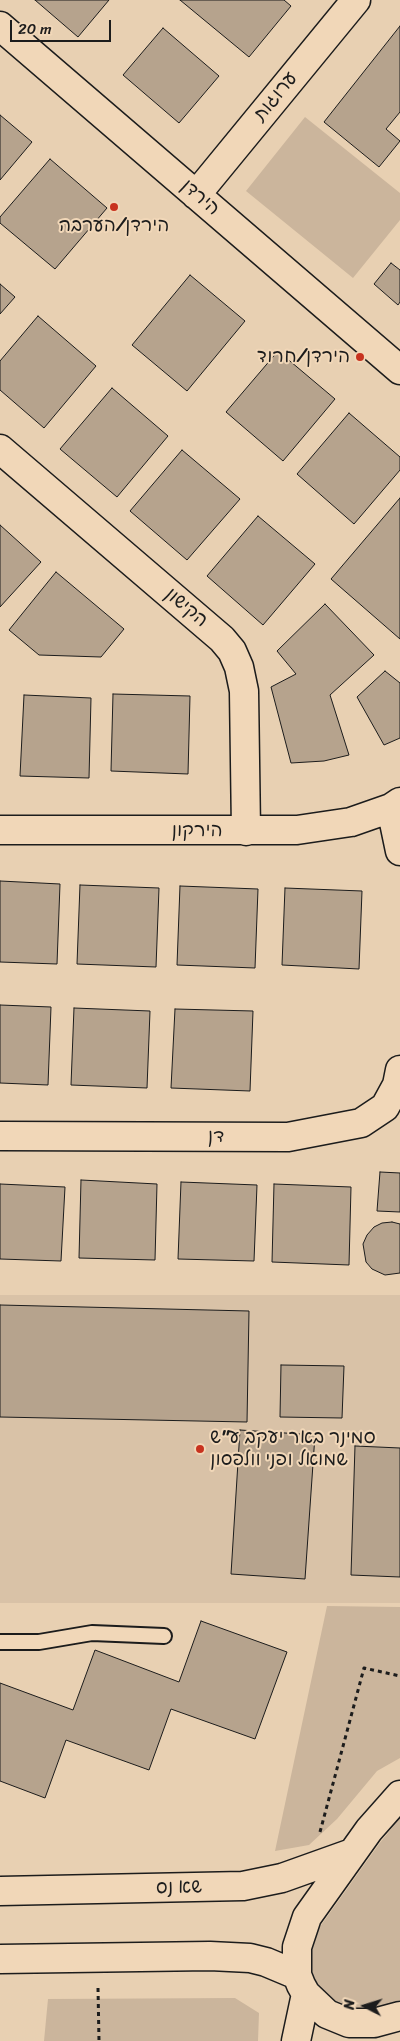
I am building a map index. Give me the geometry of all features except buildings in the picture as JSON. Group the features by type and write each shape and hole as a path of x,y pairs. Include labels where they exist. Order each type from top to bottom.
{"street":[{"name":"ערוגות","path":"196,195 356,0"},
{"name":"הירדן","path":"0,26 400,370"},
{"name":"הקישון","path":"0,450 222,639 232,651 239,667 244,691 246,831"},
{"name":"הירקון","path":"0,830 297,830 352,822 395,805"},
{"path":"395,805 400,851"},
{"name":"דן","path":"0,1136 288,1137 361,1123 385,1107 397,1085 400,1070"},
{"path":"296,2041 301,1984 297,1947 307,1917 369,1830 400,1795"},
{"name":"שא נס","path":"0,1891 243,1886 282,1878 352,1853"},
{"path":"0,1959 210,1956 250,1958 266,1962 301,1984 327,2014 349,2023 374,2023 400,2016"},
{"path":"382,2041 400,2022"}],"lane":[{"path":"0,1642 39,1642 92,1633 164,1636"}],"path":[{"path":"310,1868 364,1668 400,1676"},
{"path":"98,1958 99,2041"}],"shaded area":[{"path":"305,117 400,193 400,220 353,278 246,191"},
{"name":"סמינר באר יעקב ע\"ש שמואל ופני וולפסון","path":"0,1295 400,1295 400,1603 0,1603"},
{"path":"327,1606 400,1607 400,1758 377,1771 337,1819 309,1845 275,1851"},
{"path":"400,1818 400,2000 369,2010 350,2010 333,2003 316,1987 311,1975 311,1953 319,1928"},
{"path":"235,1998 259,2013 258,2041 44,2041 48,1999"}],"place":[{"name":"הירדן/הערבה","path":"114,207"},
{"name":"הירדן/חרוד","path":"360,357"},
{"name":"סמינר באר יעקב ע\"ש שמואל ופני וולפסון","path":"200,1449"}]}
